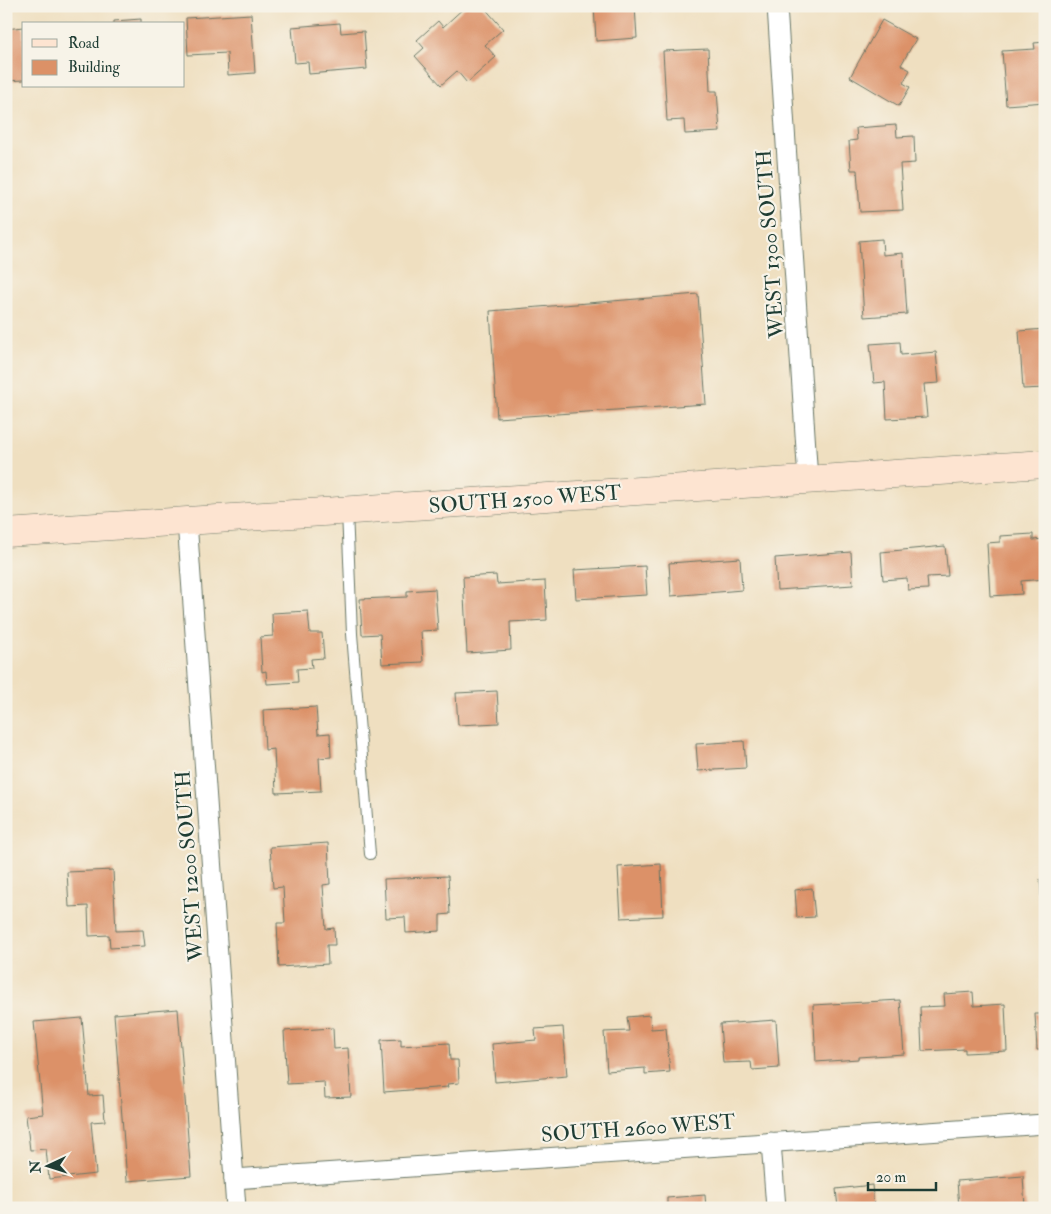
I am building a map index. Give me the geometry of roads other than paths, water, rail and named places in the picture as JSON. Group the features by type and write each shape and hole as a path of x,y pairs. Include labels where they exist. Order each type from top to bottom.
{"street":[{"name":"WEST 1300 SOUTH","path":"777,6 808,480"},
{"name":"SOUTH 2500 WEST","path":"6,533 1045,464"},
{"name":"WEST 1200 SOUTH","path":"187,521 236,1208"},
{"name":"SOUTH 2600 WEST","path":"234,1179 1045,1124"},
{"path":"771,1142 776,1208"}],"lane":[{"path":"347,510 352,634 370,854"}]}
